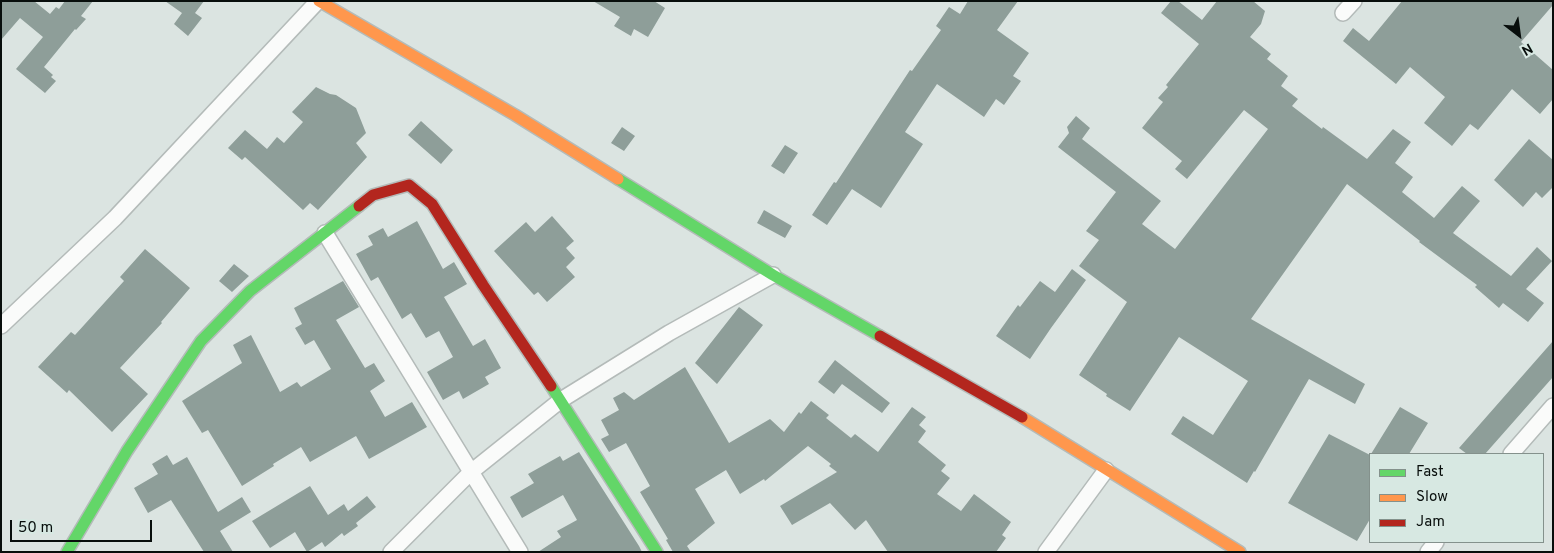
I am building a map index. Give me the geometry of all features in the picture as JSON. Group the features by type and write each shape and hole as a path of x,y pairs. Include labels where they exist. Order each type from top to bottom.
{"street":[{"path":"1,326 115,218 319,1 515,115 773,274 1027,420 1240,552"},
{"path":"1343,13 1354,1"},
{"path":"67,552 128,452 201,341 250,291 373,194 409,185 432,204 483,285 561,400 656,552"},
{"path":"325,233 520,552"},
{"path":"390,552 471,472 561,400 669,333 773,274"},
{"path":"1512,453 1553,406"},
{"path":"1046,552 1106,470"}],"building":[{"path":"1,1 34,1 50,14 56,7 59,9 65,1 93,1 81,16 86,19 75,29 44,67 53,75 51,77 56,81 45,93 16,69 43,37 20,18 1,40"},
{"path":"165,1 204,1 195,13 202,18 188,36 174,24 182,13"},
{"path":"593,1 654,1 665,8 648,37 634,29 631,36 614,26 620,17"},
{"path":"968,1 1018,1 997,30 1029,53 1013,76 1021,81 1004,105 996,99 984,117 937,84 905,132 923,144 881,208 852,189 827,225 812,215 834,182 836,183 910,70 912,71 941,30 936,26 949,7 960,14"},
{"path":"1171,1 1178,1 1202,20 1217,1 1253,1 1265,11 1261,24 1250,37 1271,54 1267,59 1288,76 1281,86 1298,99 1292,106 1367,159 1393,129 1411,142 1395,163 1413,177 1402,192 1434,218 1462,186 1480,201 1453,233 1511,276 1537,247 1552,261 1526,289 1544,303 1528,322 1503,303 1499,308 1475,287 1477,285 1419,242 1347,184 1251,319 1365,384 1355,404 1309,379 1247,483 1171,434 1183,416 1213,435 1248,381 1179,337 1130,411 1106,396 1107,394 1079,375 1127,302 1079,266 1099,240 1086,231 1116,192 1058,147 1069,133 1067,127 1076,116 1090,128 1082,139 1161,201 1142,224 1175,249 1268,129 1244,110 1187,179 1175,169 1182,161 1142,128 1163,102 1158,98 1168,87 1166,85 1199,44 1161,13"},
{"path":"1402,1 1553,1 1553,5 1521,42 1553,70 1553,99 1540,114 1512,89 1478,130 1470,124 1452,146 1424,123 1445,97 1410,67 1396,84 1343,41 1353,28 1369,41"},
{"path":"316,87 336,95 356,108 366,133 356,143 367,157 318,210 310,203 303,210 245,157 242,160 228,148 245,130 267,149 277,137 284,143 303,122 292,112"},
{"path":"421,121 453,150 441,164 408,135"},
{"path":"622,127 635,136 624,151 611,143"},
{"path":"1529,139 1553,160 1553,187 1542,198 1536,192 1523,207 1494,180"},
{"path":"785,145 798,153 784,174 771,166"},
{"path":"764,210 792,226 785,238 757,223"},
{"path":"552,216 574,241 566,248 575,258 566,267 575,277 547,302 538,292 534,295 494,251 526,222 535,232"},
{"path":"417,221 443,269 454,262 467,284 444,297 473,346 485,339 501,368 485,377 489,384 463,399 459,391 443,400 427,372 453,357 439,331 426,338 411,313 402,319 378,277 371,281 356,254 373,245 368,236 383,228 388,237"},
{"path":"145,249 190,288 162,323 120,368 148,394 112,432 69,390 67,393 38,367 71,332 75,335 124,281 120,277"},
{"path":"234,264 249,276 232,292 219,281"},
{"path":"1072,269 1086,280 1030,359 996,336 1018,305 1020,307 1040,281 1055,292"},
{"path":"343,281 359,307 336,320 365,368 374,363 385,381 370,391 385,417 412,402 427,427 369,459 356,436 310,462 301,447 242,486 208,430 202,433 182,401 242,363 233,345 251,335 280,392 297,382 301,387 331,369 314,340 305,345 295,328 302,324 294,308"},
{"path":"739,307 763,325 717,384 695,363"},
{"path":"1553,341 1553,377 1486,453 1466,453 1459,448"},
{"path":"835,360 890,403 882,413 842,384 834,394 818,382"},
{"path":"685,367 729,443 770,419 784,432 799,412 801,414 811,401 829,415 826,418 851,438 855,434 878,452 912,407 926,417 919,425 926,431 918,442 946,465 941,471 950,478 937,494 961,511 974,494 1011,522 1002,535 1006,538 996,552 888,552 866,520 855,530 830,503 792,525 780,506 837,472 829,466 831,464 808,446 765,481 764,479 740,494 726,470 695,489 715,523 687,546 691,552 673,552 666,540 668,539 640,492 650,486 626,443 609,452 601,439 609,435 601,420 619,410 613,398 624,392 634,400"},
{"path":"1400,407 1428,423 1410,453 1372,453"},
{"path":"1329,434 1369,454 1369,521 1357,541 1288,503"},
{"path":"579,452 642,552 538,552 561,537 557,531 577,520 563,495 522,518 510,497 534,483 528,474 560,456 563,461"},
{"path":"167,455 173,465 187,457 218,512 242,497 251,512 220,531 233,552 204,552 171,500 148,513 134,488 158,474 152,464"},
{"path":"310,486 328,515 344,504 348,511 367,496 376,507 356,523 358,526 344,536 342,533 325,547 322,542 307,552 295,532 270,548 252,521"}],"traffic: fast":[{"path":"618,179 773,275 880,336"},
{"path":"67,552 127,451 201,341 250,291 359,206"},
{"path":"551,386 657,552"}],"traffic: slow":[{"path":"319,1 515,115 618,179"},
{"path":"1022,417 1240,552"}],"traffic: jam":[{"path":"359,206 373,195 409,185 432,204 483,285 551,386"},
{"path":"880,336 1022,417"}]}
